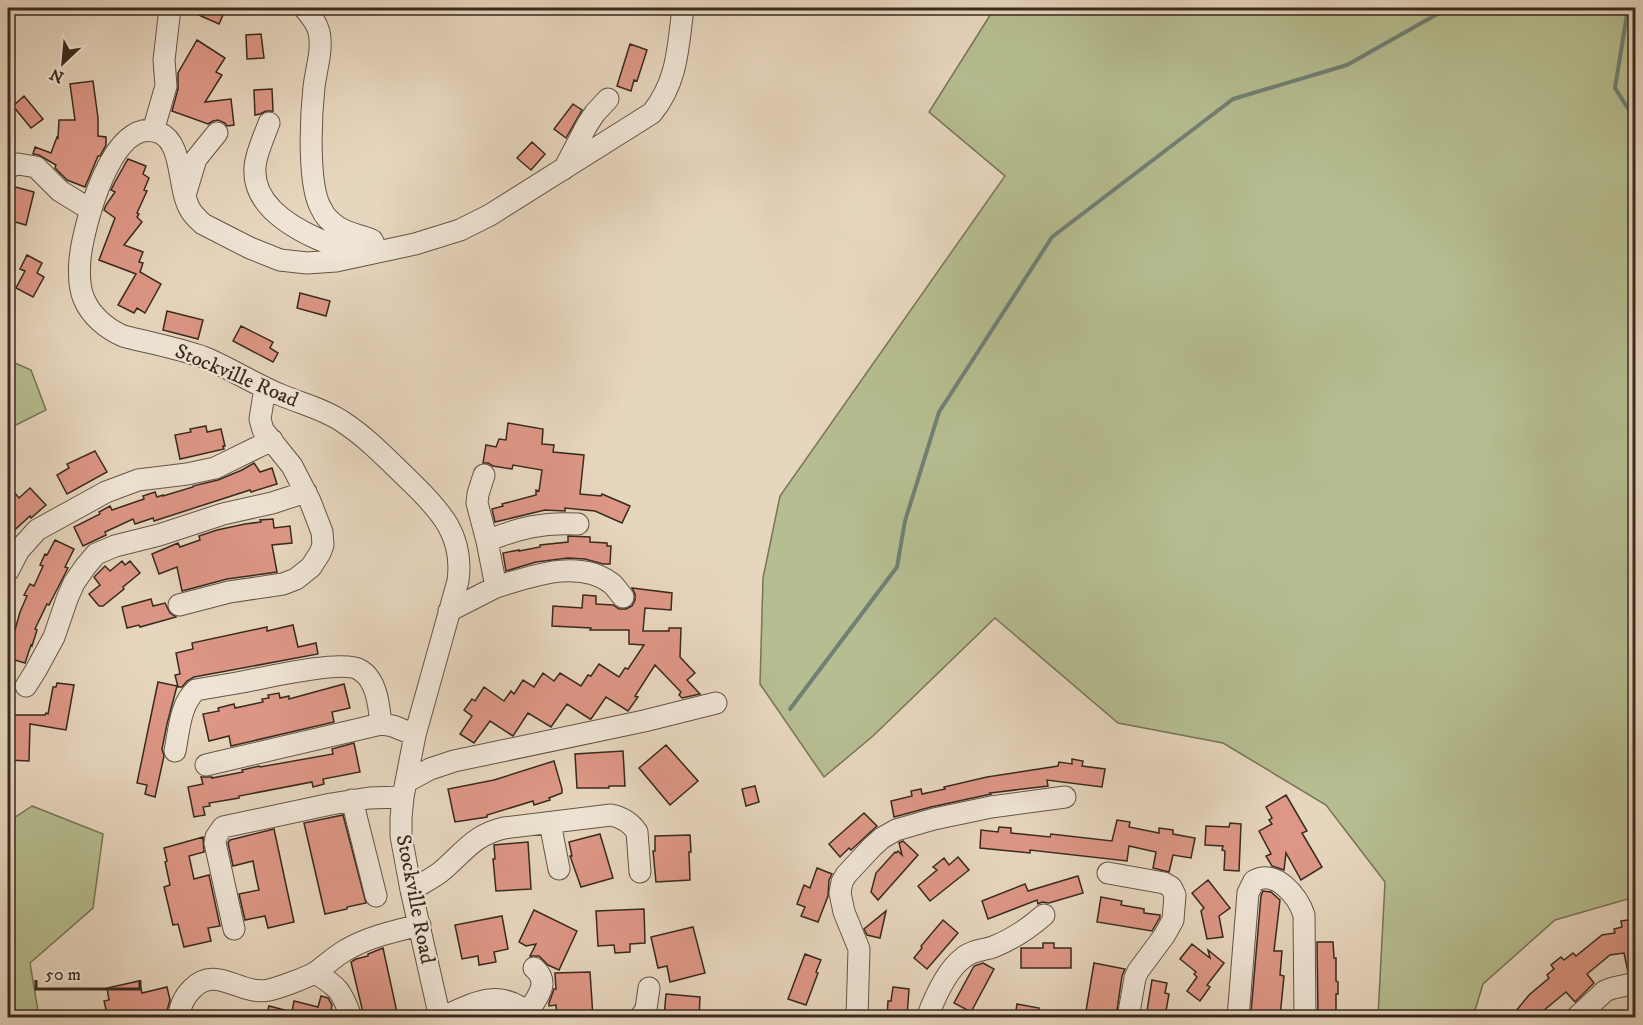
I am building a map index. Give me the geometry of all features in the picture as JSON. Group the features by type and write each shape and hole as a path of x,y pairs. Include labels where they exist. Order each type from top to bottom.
{"street":[{"path":"170,8 164,60 166,86 153,131 168,138 173,147 191,211 203,224 274,258 307,263 336,261 378,252 415,244 460,230 490,215 652,113 669,86 674,71 683,8"},
{"path":"304,9 316,23 320,38 312,112 311,158 317,200 329,220 339,228 372,240 378,252"},
{"path":"563,170 586,125 608,99"},
{"path":"269,123 260,149 255,177 260,193 269,207 290,224 317,239 346,248 355,256"},
{"name":"Stockville Road","path":"153,131 131,136 115,152 91,210 80,258 80,274 84,300 92,313 123,336 176,348 205,358 265,388 312,406 343,422 391,462 434,505 449,526 455,540 459,554 458,581 415,735 404,790 401,836 440,1017"},
{"path":"185,196 196,159 217,133"},
{"path":"8,170 12,165 18,164 36,167 60,192 91,210"},
{"path":"178,605 230,592 283,584 305,574 320,552 323,537 319,521 306,492 292,466 263,430 261,419 265,388"},
{"path":"8,571 20,549 38,530 106,492 138,480 215,468 272,440"},
{"path":"484,476 477,503 496,587"},
{"path":"26,686 54,637 74,584 96,554 115,546 159,535 223,514 272,503 306,492"},
{"path":"487,541 535,525 556,522 578,524"},
{"path":"449,611 496,587 541,574 567,571 599,576 613,585 623,597"},
{"path":"175,751 184,709 196,690 313,669 343,666 354,667 362,671 369,679 377,697 381,724"},
{"path":"234,930 215,843 223,827 404,790 430,769 454,761 644,721 716,703"},
{"path":"206,765 381,724 415,735"},
{"path":"856,1017 859,949 841,903 840,893 846,875 872,847 887,834 934,819 991,807 1065,797"},
{"path":"352,800 376,896"},
{"path":"411,890 435,876 484,835 504,828 611,815 630,824 637,832 640,872"},
{"path":"550,823 559,869"},
{"path":"1108,873 1164,883 1171,887 1175,895 1173,920 1135,978 1128,1017"},
{"path":"1238,1017 1248,893 1254,881 1264,878 1274,879 1290,891 1302,910 1305,921 1305,1017"},
{"path":"927,1017 938,993 963,957 1013,939 1044,915"},
{"path":"178,1017 186,994 209,978 252,991 275,988 315,973 336,956 355,945 420,925"},
{"path":"440,1017 490,999 504,1001 531,1015 543,981 541,974 534,969"},
{"path":"315,973 337,988 351,1017"},
{"path":"1576,1017 1605,991 1635,983"},
{"path":"640,1017 646,1009 649,988"}],"green space":[{"path":"1635,8 1635,897 1555,920 1483,984 1473,1017 1378,1017 1385,882 1326,805 1223,743 1118,723 995,618 873,736 824,777 760,684 763,578 780,496 1005,176 929,112 994,9"},
{"path":"8,360 31,370 46,410 8,429"},
{"path":"32,806 103,834 93,908 30,963 39,1017 8,1017 8,822"}],"building":[{"path":"183,8 226,8 219,24"},
{"path":"261,34 264,58 247,59 246,35"},
{"path":"197,40 225,58 216,72 222,75 205,102 231,99 234,125 227,126 218,120 208,124 172,111 178,89 178,73"},
{"path":"630,44 647,50 637,81 634,80 631,91 617,86"},
{"path":"93,81 98,136 106,137 106,145 98,156 85,187 67,180 55,168 56,165 33,154 35,147 51,153 58,138 59,120 75,120 70,84"},
{"path":"272,89 273,111 255,115 254,90"},
{"path":"24,96 43,119 31,128 13,106"},
{"path":"573,104 582,110 566,138 554,129"},
{"path":"532,142 545,154 531,170 517,158"},
{"path":"128,159 146,166 143,174 149,178 144,190 147,191 137,213 139,214 137,217 142,222 124,245 143,252 139,262 143,263 140,272 161,284 145,313 137,308 134,313 118,305 136,274 99,260 115,218 104,210 115,192 111,190"},
{"path":"8,185 34,192 26,225 8,220 12,199 8,198"},
{"path":"27,255 42,263 37,273 44,277 33,297 16,288 25,271 20,269"},
{"path":"300,293 330,301 326,316 297,308"},
{"path":"167,311 203,320 198,339 163,330"},
{"path":"241,326 273,342 270,348 278,353 273,362 233,341"},
{"path":"508,423 543,429 542,444 554,445 553,452 584,455 580,494 601,496 602,494 630,506 622,523 595,511 565,508 565,511 545,510 495,522 492,509 536,495 536,490 539,491 542,470 513,465 512,469 483,463 486,445 496,447 499,439 506,440"},
{"path":"206,426 207,432 221,429 224,449 180,459 175,435"},
{"path":"95,451 107,472 67,494 57,475 69,468 67,464"},
{"path":"254,463 260,472 272,468 277,484 251,492 250,490 154,521 153,518 135,524 133,519 105,532 106,535 83,546 74,527 100,514 99,512 110,506 112,510 144,499 143,496 155,492 157,497 163,496 218,480"},
{"path":"30,488 46,505 8,536 8,500 15,493 19,498"},
{"path":"273,519 274,528 290,526 292,543 272,545 277,572 227,579 182,591 177,567 159,574 152,554 178,543 180,547 200,540 199,536 217,530"},
{"path":"568,536 590,537 590,542 607,543 607,546 611,546 610,564 568,558 536,562 506,571 503,553 568,542"},
{"path":"55,540 74,549 65,567 68,568 35,629 37,630 25,663 8,658 10,629 15,630 27,596 24,595 30,584 34,586 43,566 40,565 45,554 47,555"},
{"path":"122,561 125,565 130,561 140,573 103,606 99,606 89,594 100,585 94,577 105,566 110,571"},
{"path":"632,588 672,593 671,610 645,608 643,631 669,631 669,628 681,628 680,657 695,673 687,680 700,694 682,698 679,695 681,692 655,665 628,711 606,697 591,719 567,704 551,727 528,713 513,736 490,721 474,743 460,734 472,716 464,710 472,699 475,701 484,687 504,701 511,691 514,694 523,680 534,687 543,673 554,681 560,673 581,686 599,664 619,677 625,668 628,669 644,645 629,644 629,630 590,630 591,628 552,626 553,606 582,608 583,595 596,596 596,604 613,605 619,609 626,609 632,606 635,600"},
{"path":"151,599 153,606 165,603 170,613 176,617 140,627 139,625 127,628 122,607"},
{"path":"293,625 298,647 316,643 318,654 194,677 182,687 178,687 175,675 180,674 176,653 193,649 192,643 267,627 267,631"},
{"path":"158,682 177,686 162,749 164,756 155,797 145,794 147,785 137,783"},
{"path":"57,683 74,685 66,730 30,724 29,761 8,760 9,720 13,720 13,715 48,714 53,687 56,687"},
{"path":"344,684 350,708 332,712 334,722 231,746 229,736 209,741 203,714 219,711 218,708 234,704 235,708 263,702 262,699 269,698 268,695 279,693 280,698 289,696 289,699"},
{"path":"354,743 360,772 323,779 324,784 313,787 312,782 209,803 210,806 203,807 205,815 194,817 188,787 203,784 201,777 212,778 243,772 242,770 259,766 333,754 332,749"},
{"path":"666,745 698,781 670,805 639,768"},
{"path":"623,751 625,786 577,788 575,754"},
{"path":"1072,759 1083,761 1082,766 1105,769 1102,787 1047,780 1048,786 990,793 894,817 891,801 912,796 911,791 921,789 922,794 987,777 1058,766 1059,762 1072,764"},
{"path":"554,761 562,793 534,805 533,801 487,815 487,817 455,822 448,789 494,780"},
{"path":"755,786 759,802 746,806 742,789"},
{"path":"1286,795 1307,831 1302,833 1322,867 1301,880 1286,853 1284,870 1272,866 1266,856 1271,854 1259,831 1272,824 1269,820 1272,818 1266,807"},
{"path":"864,813 877,826 840,857 829,844"},
{"path":"343,815 366,903 325,914 304,823"},
{"path":"1117,820 1130,822 1129,827 1159,833 1159,828 1173,830 1173,834 1195,838 1191,858 1173,855 1169,872 1153,868 1156,852 1129,846 1127,861 1030,850 1030,853 980,848 981,830 998,832 999,827 1011,828 1011,833 1050,837 1051,834 1112,841"},
{"path":"1230,823 1241,824 1239,871 1224,870 1223,846 1205,845 1206,826 1229,827"},
{"path":"274,829 294,922 268,928 265,916 245,920 239,894 259,890 253,861 233,866 228,843 230,840"},
{"path":"600,834 613,878 581,887 570,856 572,856 569,842"},
{"path":"690,835 690,880 656,882 653,851 655,851 655,836"},
{"path":"203,837 204,852 189,856 194,879 209,875 220,926 208,928 211,941 184,947 178,924 173,925 164,887 170,885 164,848"},
{"path":"903,841 918,855 878,900 871,892 876,873 895,852 898,851 902,855 899,843"},
{"path":"528,842 531,889 496,891 494,845"},
{"path":"958,857 969,870 930,901 918,886 937,870 933,867 944,858 949,865"},
{"path":"817,868 832,874 829,880 828,896 818,922 801,916 805,907 797,904 804,885 810,888"},
{"path":"1078,876 1083,893 1049,903 1038,904 1037,900 988,919 982,901 1025,884 1028,891"},
{"path":"1208,880 1230,908 1219,916 1223,937 1207,939 1201,911 1204,908 1192,893"},
{"path":"1263,891 1271,892 1280,900 1274,951 1282,951 1280,975 1284,976 1280,1017 1257,1017 1257,1012 1251,1012"},
{"path":"1101,897 1122,901 1121,905 1144,909 1144,913 1160,915 1160,917 1152,931 1097,922"},
{"path":"644,909 645,943 630,944 630,952 615,953 614,945 598,946 596,911"},
{"path":"534,910 577,931 559,970 548,965 539,956 530,956 536,944 526,946 519,942"},
{"path":"886,911 880,938 867,935 864,929"},
{"path":"502,916 508,949 494,952 496,962 479,965 478,956 462,959 455,925"},
{"path":"1635,919 1635,971 1628,972 1624,953 1610,955 1587,974 1594,983 1575,1002 1566,992 1538,1017 1511,1017 1529,995 1549,978 1547,975 1554,969 1551,965 1561,957 1564,960 1573,953 1576,956 1602,935 1615,933 1614,929 1622,927 1621,921"},
{"path":"943,920 958,933 927,969 914,958"},
{"path":"693,927 705,973 670,982 667,966 658,968 651,937"},
{"path":"1317,942 1333,942 1336,981 1338,982 1336,1017 1318,1017"},
{"path":"1043,943 1054,943 1054,948 1071,948 1071,968 1021,968 1021,948 1043,948"},
{"path":"1192,944 1210,958 1208,950 1224,963 1207,985 1210,987 1200,1001 1187,991 1197,977 1194,974 1196,972 1180,959"},
{"path":"383,948 398,1017 381,1017 380,1015 364,1017 351,962"},
{"path":"805,954 821,960 806,1005 788,999"},
{"path":"983,963 994,969 971,1012 954,1003 974,966"},
{"path":"1094,963 1125,969 1116,1017 1085,1017"},
{"path":"590,972 593,1017 557,1017 556,1005 549,1006 554,989 556,989 555,973"},
{"path":"1152,980 1167,983 1165,993 1169,994 1165,1017 1146,1017"},
{"path":"139,981 142,993 167,987 170,1000 166,1014 157,1016 156,1012 130,1017 108,1017 104,1001 109,1000 107,988"},
{"path":"893,987 909,989 907,1017 887,1017 888,1001 891,1001"},
{"path":"666,994 700,997 699,1017 664,1017"},
{"path":"321,996 328,998 332,1005 331,1010 335,1011 338,1017 266,1017 269,1006 292,1012 294,1001 318,1007"},
{"path":"1017,1004 1039,1008 1038,1017 1015,1017"}],"waterway":[{"path":"790,709 897,567 905,521 939,412 1052,237 1233,99 1347,65 1448,8"},
{"path":"1628,8 1615,88 1636,121"}]}
